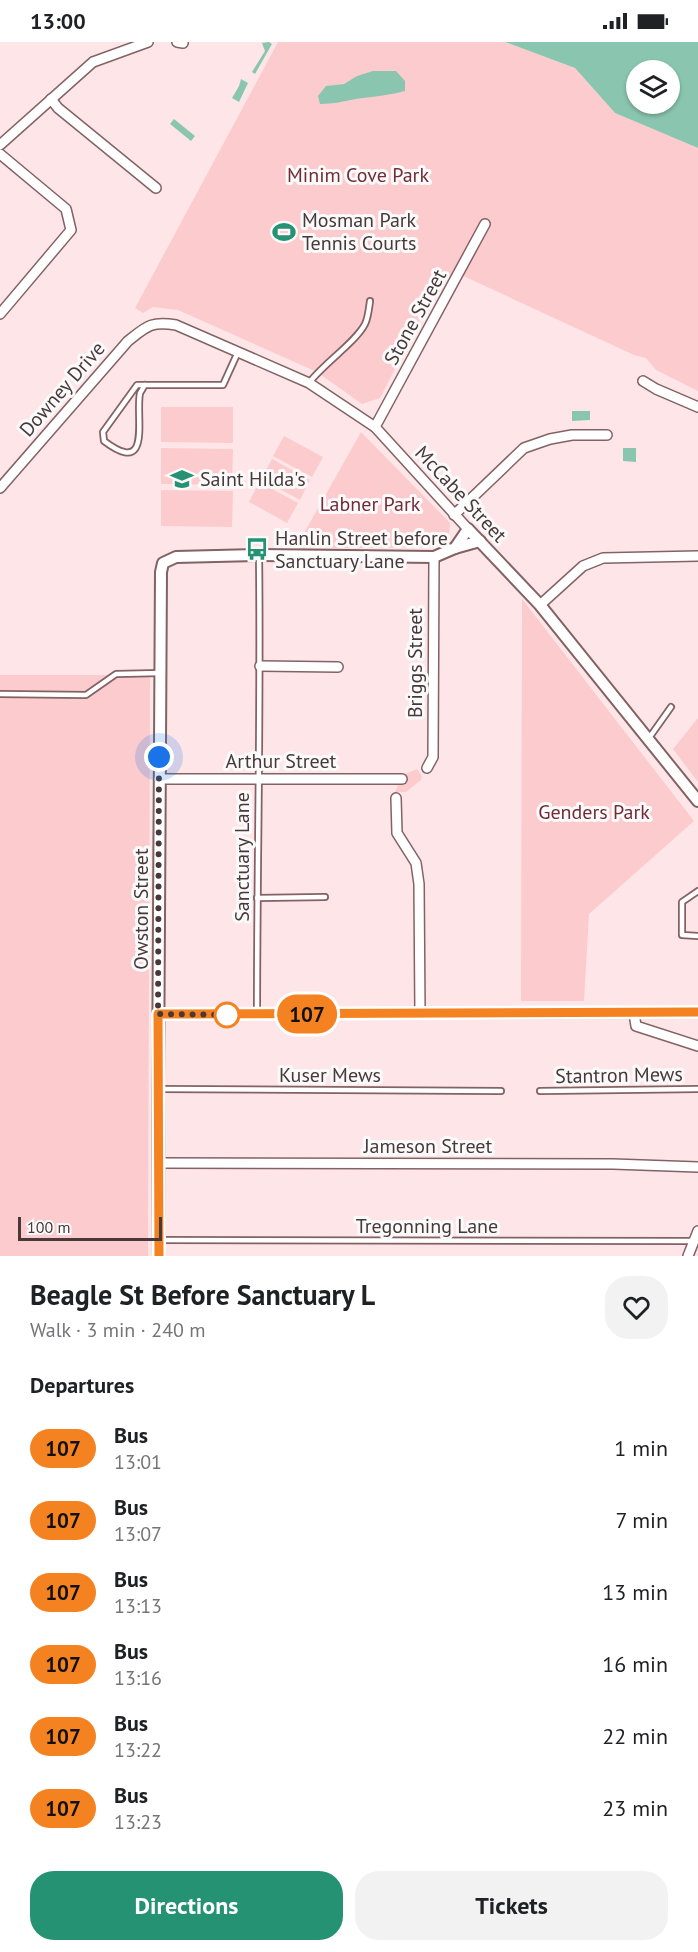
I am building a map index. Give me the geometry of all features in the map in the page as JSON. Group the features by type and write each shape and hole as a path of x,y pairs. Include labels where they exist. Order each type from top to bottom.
{"street":[{"path":"0,145 93,63 148,42"},
{"path":"51,99 58,108 156,188"},
{"path":"0,154 66,209 71,230 0,314"},
{"name":"Stone Street","path":"375,427 485,224"},
{"name":"McCabe Street","path":"128,341 145,328 158,322 176,325 309,382 375,427 454,515 540,605 698,801"},
{"name":"Downey Drive","path":"0,488 128,341"},
{"path":"644,381 656,389 698,407"},
{"path":"454,515 524,448 549,439 572,435 607,435"},
{"path":"455,548 468,529"},
{"path":"259,555 434,557 480,541"},
{"name":"Owston Street","path":"159,1256 160,572 163,563 176,557 259,555"},
{"path":"540,605 583,566 603,558 698,556"},
{"name":"Briggs Street","path":"427,768 433,757 434,557"},
{"path":"260,666 338,667"},
{"name":"Arthur Street","path":"159,778 402,779"},
{"path":"396,798 397,832 416,863 419,884 420,1014"},
{"path":"158,1014 698,1012"},
{"path":"634,1013 636,1026 698,1046"},
{"name":"Jameson Street","path":"159,1163 613,1164 698,1167"},
{"path":"688,1256 698,1231"}],"lane":[{"path":"309,382 360,332 366,323 370,301"},
{"path":"145,385 140,393 139,443 128,452 117,451 104,441 103,432 137,385 145,385 223,385 238,352"},
{"name":"Sanctuary Lane","path":"257,1015 259,555"},
{"path":"0,694 86,695 116,674 161,673"},
{"path":"649,738 671,707"},
{"path":"698,891 682,902 682,935 698,936"},
{"path":"257,898 325,897"},
{"name":"Kuser Mews","path":"158,1089 501,1091"},
{"name":"Stantron Mews","path":"540,1091 698,1089"},
{"name":"Tregonning Lane","path":"159,1240 694,1241"}],"green space":[{"name":"Minim Cove Park","path":"278,42 505,42 575,68 615,113 698,148 698,391 656,370 646,358 634,355 459,274 452,275 439,283 380,398 362,404 317,372 178,310 153,307 143,313 135,308"},
{"path":"161,407 233,407 233,443 161,442"},
{"name":"Labner Park","path":"361,432 450,523 449,533 440,543 432,547 295,549"},
{"path":"284,436 323,457 312,477 273,456"},
{"path":"161,448 233,449 232,485 161,484"},
{"path":"272,459 310,480 300,500 261,479"},
{"path":"259,482 298,503 287,523 249,502"},
{"path":"161,490 233,491 232,527 161,526"},
{"name":"Genders Park","path":"522,599 694,821 589,914 584,1001 521,1001"},
{"path":"0,675 150,675 148,1256 0,1256"},
{"path":"698,718 698,782 673,749"},
{"path":"417,769 422,776 421,780 406,792 395,792 398,785 404,784 403,775"}],"shaded area":[{"path":"505,42 698,42 698,148 615,113 575,68"},
{"path":"262,43 272,44 255,74 252,72 265,51"},
{"path":"373,71 396,71 405,81 405,91 320,104 318,96 326,86 344,84 357,76"},
{"path":"241,79 248,83 239,102 232,98"},
{"path":"174,119 195,136 191,141 170,124"},
{"path":"572,411 590,411 590,420 572,421"},
{"path":"623,448 636,448 636,462 623,461"}],"bus line":[{"name":"107","path":"159,1256 158,1014 698,1012"}],"place":[{"name":"Mosman Park Tennis Courts","path":"284,232"},
{"name":"Saint Hilda's","path":"182,479"},
{"name":"Hanlin Street before Sanctuary Lane","path":"257,549"}],"route":[{"path":"159,757 158,1014 236,1015 227,1015"}]}
